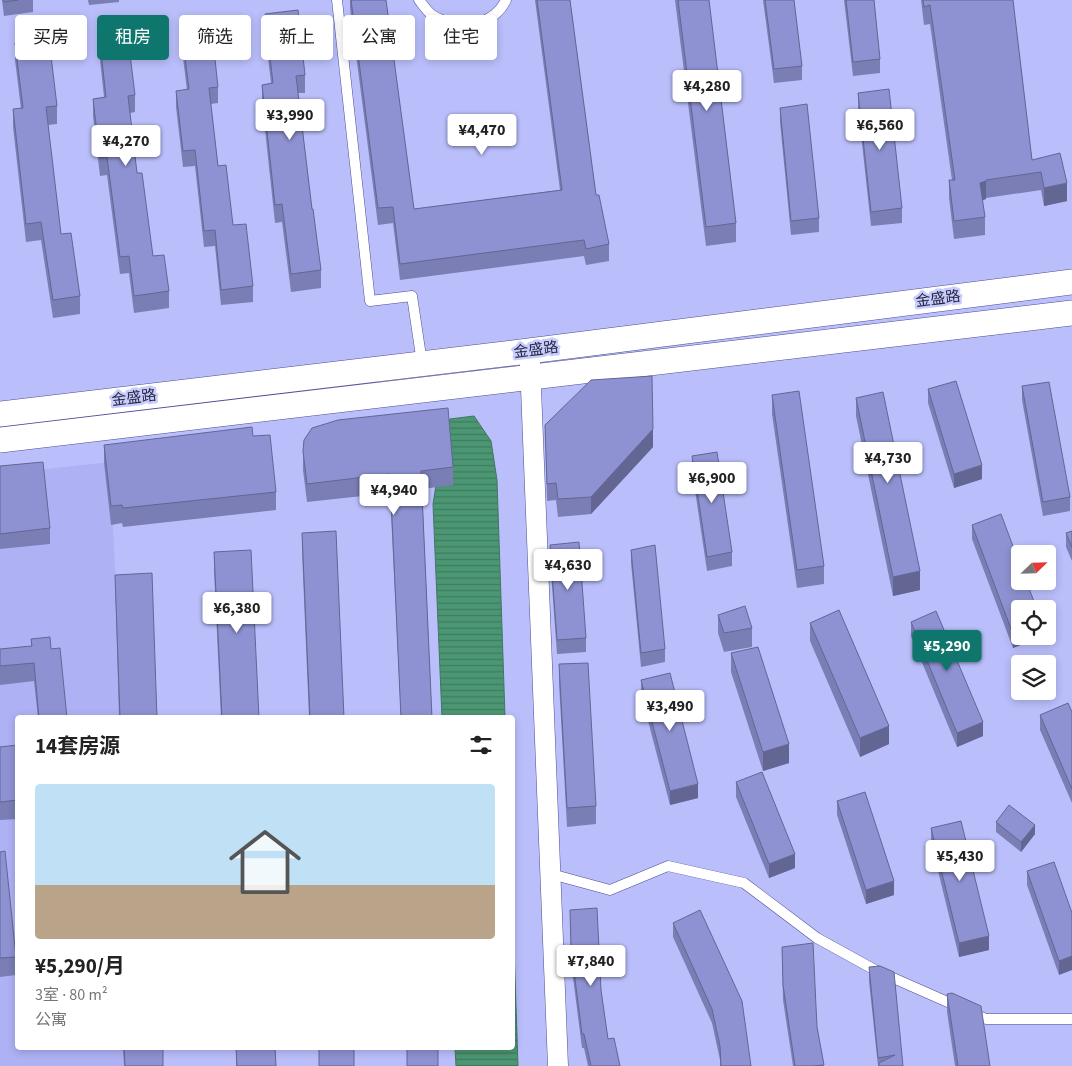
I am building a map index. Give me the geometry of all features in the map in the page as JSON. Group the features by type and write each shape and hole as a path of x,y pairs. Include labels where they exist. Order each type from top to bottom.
{"street":[{"name":"金盛路","path":"0,414 1072,282"},
{"name":"金盛路","path":"0,440 1072,313"},
{"path":"529,350 558,1066"}],"lane":[{"path":"337,0 370,301 412,296 422,363"},
{"path":"420,0 433,16 451,24 470,26 489,19 504,6 506,0"},
{"path":"550,874 610,890 668,866 744,883 817,938 875,970 986,1019 1072,1019"}],"shaded area":[{"path":"474,416 491,441 497,480 505,715 442,715 433,504 445,428 450,419"},
{"path":"110,462 122,715 15,715 15,1050 137,1050 138,1066 0,1066 0,474"},
{"path":"515,977 518,1066 456,1066 455,1050 515,1050"}],"building":[{"path":"351,0 386,0 388,15 353,15"},
{"path":"537,0 570,0 596,195 599,195 609,244 586,249 584,240 400,264 393,207 378,208 359,60 394,60 414,209 562,190"},
{"path":"678,0 709,0 736,223 706,227"},
{"path":"765,0 794,0 802,66 774,69"},
{"path":"846,0 874,0 880,59 853,62"},
{"path":"923,0 1013,0 1032,160 1060,153 1067,183 1044,188 1041,172 986,180 980,183 985,217 954,221 949,180 955,180 930,5 924,7"},
{"path":"298,10 299,15 265,15"},
{"path":"17,60 52,60 57,106 46,107 61,234 71,233 80,296 53,300 41,222 26,224 13,109 23,108"},
{"path":"102,60 131,60 135,95 128,96 137,173 142,173 153,256 164,255 169,291 134,296 129,256 120,257 107,157 100,158 93,99 106,97"},
{"path":"185,60 215,60 218,87 209,88 218,166 226,165 233,225 246,224 253,286 221,290 215,230 204,231 195,150 183,151 176,91 189,89"},
{"path":"270,60 303,60 305,75 296,76 321,270 291,274 282,204 275,205 262,85 273,83"},
{"path":"889,89 902,208 871,212 858,93"},
{"path":"807,104 819,218 791,221 780,108"},
{"path":"652,376 653,429 591,497 558,499 556,483 547,484 545,425 591,380"},
{"path":"956,381 982,465 954,474 928,389"},
{"path":"1049,382 1070,497 1043,502 1022,386"},
{"path":"799,391 824,566 797,570 772,395"},
{"path":"883,392 920,571 893,577 856,398"},
{"path":"448,408 453,467 421,471 432,715 401,715 390,474 307,484 303,451 304,440 312,428 338,420"},
{"path":"252,427 253,436 270,435 276,492 123,508 122,505 111,506 104,445"},
{"path":"717,452 732,552 707,557 692,456"},
{"path":"43,462 50,528 0,534 0,466"},
{"path":"1001,514 1013,545 1011,545 1011,590 1030,590 1033,600 1011,600 1011,629 972,525"},
{"path":"336,531 344,715 310,715 302,533"},
{"path":"1072,531 1072,547 1066,533"},
{"path":"579,542 586,638 557,640 550,545"},
{"path":"655,545 665,649 641,653 631,550"},
{"path":"251,550 259,715 222,715 214,552"},
{"path":"152,573 157,715 120,715 115,575"},
{"path":"745,606 752,628 724,633 718,615"},
{"path":"839,610 889,726 860,738 810,623"},
{"path":"936,611 983,722 957,733 911,622"},
{"path":"50,637 51,649 60,648 67,715 39,715 34,663 0,666 0,649 32,646 31,639"},
{"path":"758,647 789,744 763,752 731,653"},
{"path":"588,663 596,806 567,808 559,664"},
{"path":"670,673 698,784 670,791 641,680"},
{"path":"1068,703 1072,712 1072,789 1040,715"},
{"path":"15,745 15,800 0,802 0,747"},
{"path":"762,772 795,854 769,864 736,782"},
{"path":"865,792 894,881 866,890 837,801"},
{"path":"1009,805 1035,825 1021,842 996,822"},
{"path":"961,821 989,936 959,943 931,828"},
{"path":"5,851 15,957 0,958 0,852"},
{"path":"1054,862 1072,913 1072,956 1059,961 1027,871"},
{"path":"597,908 601,990 608,1039 614,1038 620,1066 591,1066 584,1034 582,1034 571,948 570,910"},
{"path":"700,910 742,1001 751,1066 721,1066 720,1046 712,1009 673,923"},
{"path":"813,943 817,1027 824,1065 795,1066 783,985 782,947"},
{"path":"880,966 894,972 903,1066 879,1066 879,1063 895,1055 878,1058 869,967"},
{"path":"952,993 981,1006 990,1066 958,1066 947,994"},
{"path":"124,1050 163,1050 163,1066 125,1066"},
{"path":"236,1050 275,1050 276,1066 237,1066"},
{"path":"319,1050 354,1050 354,1066 319,1066"},
{"path":"407,1050 438,1050 438,1066 407,1066"}]}
